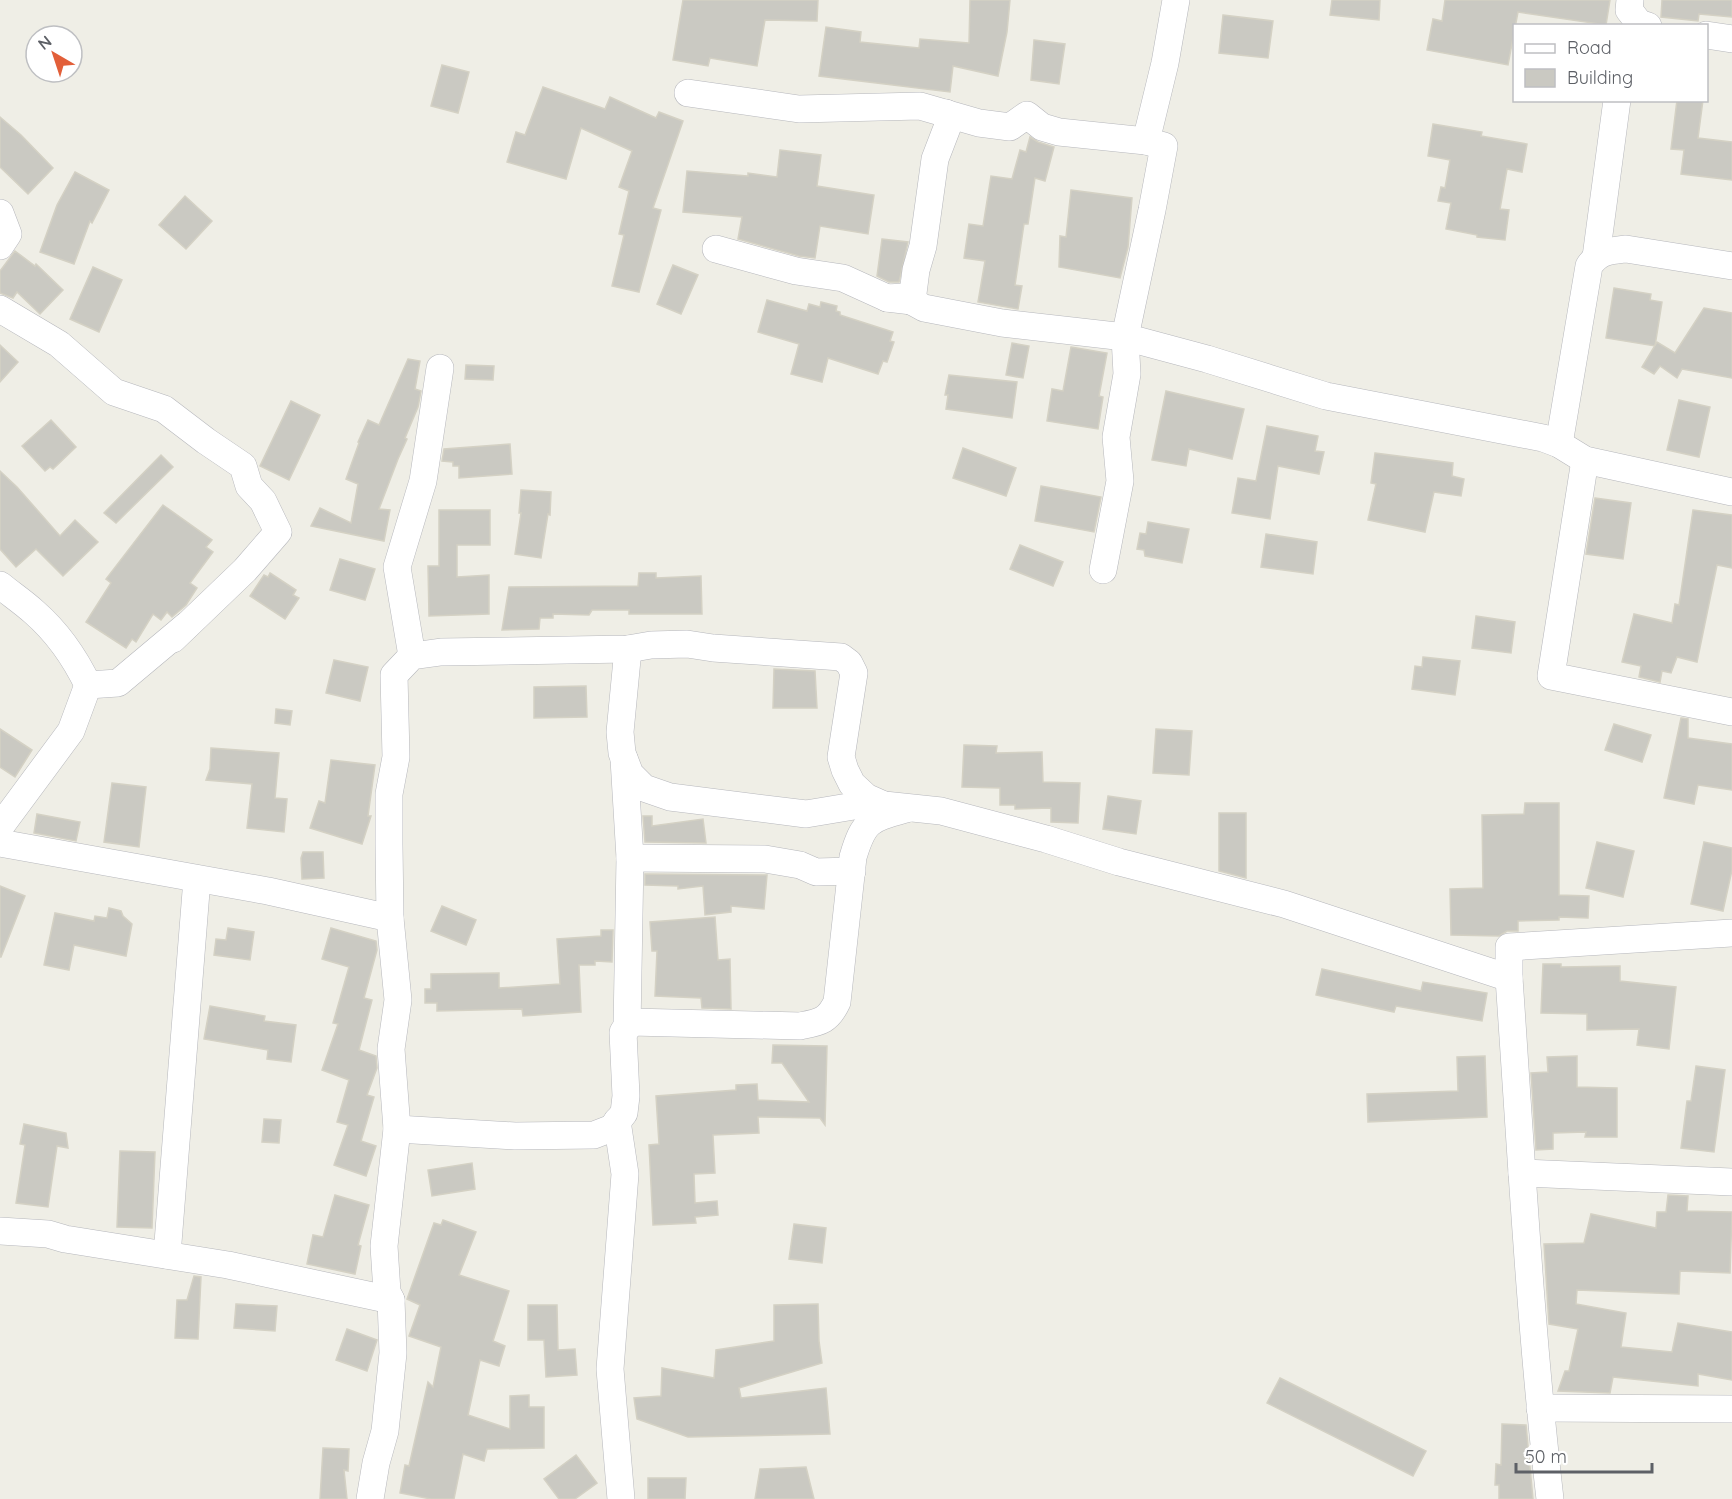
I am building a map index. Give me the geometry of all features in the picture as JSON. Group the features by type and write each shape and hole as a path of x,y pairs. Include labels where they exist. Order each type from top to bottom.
{"street":[{"path":"1146,141 1165,63 1176,0"},
{"path":"1708,35 1732,39"},
{"path":"688,93 799,109 920,106 979,123 1010,127 1027,115 1042,127 1059,132 1146,141 1164,146 1125,337 1127,374 1116,437 1120,481 1103,570"},
{"path":"1596,257 1617,102"},
{"path":"716,249 796,271 843,278 887,298 912,301 916,270 923,246 935,159 950,120 946,113"},
{"path":"0,213 8,234 0,246"},
{"path":"1559,444 1589,266 1596,257 1610,251 1626,249 1732,266"},
{"path":"887,298 904,297 924,308 1002,322 1125,337 1207,359 1326,396 1533,435 1559,444 1586,460 1732,492"},
{"path":"0,309 59,344 114,392 164,409 243,466 249,486 263,501 278,532 245,570 179,633 118,682 88,685"},
{"path":"412,656 397,567 423,481 440,368"},
{"path":"1586,460 1551,676 1732,712"},
{"path":"0,585 34,612 58,638 76,661 88,685 71,731 0,827"},
{"path":"370,1499 375,1463 385,1431 393,1353 391,1300 387,1292 384,1246 397,1129 391,1049 398,1000 390,918 389,794 396,757 394,675 412,656 441,652 628,649 651,645 687,644 841,657 849,663 854,673 843,737 841,757 843,763 852,784 866,797 896,807"},
{"path":"627,1028 630,858 624,757 620,732 628,649"},
{"path":"624,757 630,774 644,788 670,797 806,814 860,805 941,811 1046,839 1119,862 1284,904 1509,978"},
{"path":"397,1129 514,1136 594,1135 612,1128 624,1113 626,1096 623,1032 631,1022 800,1026 818,1022 831,1015 837,1002 852,871 860,836 874,818 896,807"},
{"path":"0,843 268,891 390,918"},
{"path":"630,858 765,859 800,864 816,872 852,871"},
{"path":"167,1255 197,879"},
{"path":"1550,1499 1540,1408 1522,1173 1509,947 1732,933"},
{"path":"617,1121 625,1174 610,1369 621,1499"},
{"path":"1522,1173 1732,1182"},
{"path":"0,1231 48,1234 65,1239 324,1284 391,1300"},
{"path":"1540,1408 1732,1409"}],"building":[{"path":"683,0 818,0 817,21 765,20 757,66 710,58 708,66 673,60"},
{"path":"970,0 1010,0 1007,32 998,76 953,66 950,92 819,76 826,27 861,32 860,42 919,48 920,39 969,43"},
{"path":"1332,0 1380,0 1379,20 1330,15"},
{"path":"1445,0 1610,0 1606,24 1518,12 1516,24 1513,24 1508,65 1427,50 1433,19 1442,21"},
{"path":"1662,0 1732,0 1732,17 1699,14 1698,21 1661,17"},
{"path":"1223,15 1273,21 1268,58 1219,53"},
{"path":"1034,40 1065,44 1059,84 1031,80"},
{"path":"442,65 469,72 458,113 431,106"},
{"path":"543,87 605,109 610,97 656,118 659,112 683,121 653,208 661,210 639,292 612,286 624,235 619,234 629,191 619,187 632,151 581,128 566,179 507,162 516,132 525,135"},
{"path":"1677,102 1703,102 1698,138 1732,142 1732,180 1681,174 1684,150 1671,149"},
{"path":"0,117 53,168 28,194 0,167"},
{"path":"1433,124 1482,132 1481,136 1527,144 1522,172 1507,169 1500,209 1509,210 1505,240 1477,237 1477,235 1446,229 1451,203 1438,201 1441,187 1445,188 1450,160 1428,156"},
{"path":"1030,137 1054,147 1045,181 1035,178 1028,224 1024,224 1015,285 1022,286 1018,309 978,302 985,261 964,258 969,224 983,226 991,176 1012,179 1020,150 1026,152"},
{"path":"780,150 821,155 817,186 874,195 868,234 820,226 815,258 799,256 738,239 742,217 683,212 687,171 748,176 748,173 777,177"},
{"path":"75,172 109,190 92,223 90,221 74,264 40,252 57,205"},
{"path":"1071,190 1132,198 1128,247 1120,278 1059,267 1060,236 1066,237"},
{"path":"185,196 212,221 186,249 159,225"},
{"path":"882,239 908,242 899,282 889,282 877,276"},
{"path":"15,251 35,266 36,264 63,290 40,314 17,292 13,298 0,293 0,271"},
{"path":"673,265 698,275 681,314 657,304"},
{"path":"93,267 122,280 99,332 70,319"},
{"path":"1614,288 1651,294 1650,300 1662,302 1655,346 1606,338"},
{"path":"767,300 807,311 809,304 820,307 821,302 837,306 836,311 840,312 840,315 893,332 890,341 894,342 887,362 883,361 878,374 828,358 822,382 791,374 799,344 758,332"},
{"path":"1704,308 1732,313 1732,378 1682,369 1677,378 1660,366 1654,374 1642,367 1657,342 1675,353"},
{"path":"1012,343 1029,346 1023,378 1006,375"},
{"path":"0,345 18,362 0,382"},
{"path":"1071,347 1107,353 1099,396 1103,397 1098,429 1047,421 1052,389 1063,391"},
{"path":"408,359 420,361 415,389 421,391 418,407 405,438 407,439 379,509 390,510 384,541 311,526 320,508 351,523 358,484 346,479 358,442 368,420 379,425"},
{"path":"466,365 494,366 493,380 465,379"},
{"path":"949,375 1017,382 1012,418 946,409 948,395 945,395"},
{"path":"1166,391 1244,409 1232,459 1189,449 1186,466 1152,460"},
{"path":"1679,400 1710,407 1699,457 1667,450"},
{"path":"291,401 320,415 289,480 260,466"},
{"path":"51,420 76,447 53,469 50,467 45,471 22,446"},
{"path":"1267,426 1318,436 1315,451 1324,452 1319,474 1278,466 1270,519 1232,513 1238,478 1256,481"},
{"path":"510,444 512,474 459,478 459,466 453,466 453,462 442,461 444,449"},
{"path":"963,448 1016,468 1006,496 953,478"},
{"path":"1375,453 1453,463 1452,476 1464,479 1461,496 1434,492 1425,532 1368,520 1376,484 1371,483"},
{"path":"161,455 173,467 116,523 104,513"},
{"path":"0,471 60,536 75,520 98,542 63,576 36,549 16,567 0,549"},
{"path":"1041,486 1101,497 1094,532 1035,521"},
{"path":"521,490 551,492 550,515 548,514 541,558 515,554 521,513 519,513"},
{"path":"1595,498 1631,503 1623,559 1586,554"},
{"path":"163,505 212,540 206,547 213,552 190,583 197,588 186,605 172,617 167,612 161,620 153,614 136,642 132,639 126,648 86,622 111,583 106,579"},
{"path":"439,510 490,510 490,545 457,545 457,577 489,575 489,614 429,616 428,566 439,566"},
{"path":"1693,510 1732,515 1732,568 1717,565 1697,662 1677,657 1671,673 1662,671 1660,682 1639,677 1641,666 1622,662 1634,614 1672,623 1675,604 1679,605"},
{"path":"1148,522 1189,529 1182,563 1145,556 1144,550 1137,549 1140,533 1146,534"},
{"path":"1266,534 1317,542 1313,574 1261,567"},
{"path":"1020,545 1063,562 1053,586 1010,569"},
{"path":"340,559 375,569 365,600 330,590"},
{"path":"270,573 296,590 293,595 299,598 285,619 250,596 264,575 268,577"},
{"path":"639,573 656,573 656,578 701,576 702,614 629,614 629,610 592,610 589,615 553,614 553,618 540,618 539,629 502,630 509,587 638,586"},
{"path":"1476,616 1515,622 1511,653 1472,648"},
{"path":"1423,657 1460,661 1455,695 1412,689 1415,666 1422,667"},
{"path":"334,660 368,667 360,701 326,693"},
{"path":"774,669 815,671 817,708 773,708"},
{"path":"586,686 587,717 534,718 534,687"},
{"path":"276,709 292,711 290,725 275,723"},
{"path":"1681,718 1688,719 1688,738 1732,744 1732,790 1698,785 1694,804 1664,798"},
{"path":"1614,724 1651,735 1642,762 1605,750"},
{"path":"0,729 32,750 15,777 0,767"},
{"path":"1156,729 1192,731 1189,775 1153,773"},
{"path":"964,745 997,746 996,753 1042,752 1043,782 1080,783 1078,823 1051,822 1051,808 1015,809 1015,805 1000,805 1000,788 962,787"},
{"path":"211,748 279,753 275,798 287,799 284,832 247,828 252,784 206,780 210,769"},
{"path":"331,760 375,765 368,816 371,816 362,844 310,828 319,801 325,803"},
{"path":"112,783 146,787 139,847 104,842"},
{"path":"1108,796 1141,801 1136,834 1103,829"},
{"path":"1525,803 1559,803 1559,895 1589,896 1588,918 1559,917 1559,920 1518,921 1518,931 1507,931 1499,936 1451,935 1450,889 1483,888 1482,815 1524,814"},
{"path":"1219,813 1246,813 1246,878 1219,871"},
{"path":"37,814 80,822 76,841 34,833"},
{"path":"643,816 652,816 652,826 703,819 706,843 645,842"},
{"path":"1597,842 1634,851 1623,897 1586,888"},
{"path":"1704,842 1732,848 1732,870 1723,911 1691,904"},
{"path":"303,852 323,852 324,878 302,879"},
{"path":"645,874 767,875 764,909 731,906 731,912 705,915 703,886 678,889 678,886 645,885"},
{"path":"0,886 25,896 1,957 0,957"},
{"path":"442,906 476,920 466,945 431,931"},
{"path":"109,908 121,911 132,924 126,956 74,945 69,970 44,965 55,913 94,921 95,916 107,918"},
{"path":"715,917 718,960 730,959 731,1009 702,1008 701,998 655,996 657,951 652,951 650,922"},
{"path":"228,928 254,932 250,960 214,955 216,939 226,940"},
{"path":"331,928 376,941 377,950 364,998 372,1000 359,1050 376,1056 377,1068 367,1095 374,1097 361,1141 376,1146 366,1176 334,1165 348,1125 337,1122 349,1080 322,1070 338,1024 333,1023 349,967 322,959"},
{"path":"601,930 613,930 612,962 595,961 595,965 579,965 581,1012 523,1016 522,1009 437,1011 437,1003 425,1003 425,989 431,989 431,974 499,973 499,988 560,984 557,939 601,936"},
{"path":"1543,964 1561,964 1561,967 1620,966 1620,981 1676,987 1669,1049 1637,1045 1639,1029 1587,1030 1587,1014 1541,1013"},
{"path":"1322,969 1421,991 1423,982 1487,993 1482,1021 1396,1006 1394,1012 1316,995"},
{"path":"210,1006 265,1016 264,1021 296,1025 291,1062 267,1059 268,1050 204,1039"},
{"path":"773,1045 827,1046 825,1125 820,1118 758,1117 759,1133 713,1135 715,1173 694,1174 695,1203 717,1201 718,1215 695,1217 696,1223 653,1225 649,1145 659,1144 656,1096 736,1090 736,1085 757,1084 758,1100 809,1102 782,1063 772,1063"},
{"path":"1485,1056 1487,1117 1368,1122 1367,1094 1458,1091 1457,1057"},
{"path":"1577,1056 1577,1087 1617,1088 1617,1137 1585,1137 1586,1132 1553,1133 1553,1149 1536,1150 1531,1073 1548,1072 1547,1057"},
{"path":"1696,1066 1725,1070 1714,1152 1681,1148 1687,1101 1691,1101"},
{"path":"264,1119 281,1120 279,1143 262,1142"},
{"path":"24,1124 66,1133 68,1148 57,1146 48,1207 16,1203 25,1145 20,1144"},
{"path":"120,1151 155,1152 152,1228 117,1227"},
{"path":"472,1163 475,1189 432,1196 428,1170"},
{"path":"335,1195 369,1205 358,1245 361,1246 355,1274 307,1264 313,1235 323,1237"},
{"path":"1668,1195 1688,1196 1687,1211 1732,1212 1730,1273 1680,1271 1679,1294 1577,1290 1576,1304 1626,1313 1621,1347 1672,1352 1678,1323 1732,1332 1732,1380 1698,1374 1698,1386 1613,1377 1610,1393 1558,1391 1565,1371 1569,1371 1578,1329 1549,1324 1544,1244 1584,1243 1591,1214 1656,1228 1657,1212 1666,1212"},
{"path":"443,1220 476,1232 459,1275 509,1291 493,1341 505,1346 499,1366 480,1360 468,1415 510,1429 510,1396 529,1395 529,1407 544,1407 544,1448 487,1449 484,1461 463,1454 454,1499 431,1499 400,1493 405,1465 409,1466 428,1382 433,1387 441,1347 409,1336 420,1305 407,1299 434,1223 441,1225"},
{"path":"794,1224 826,1228 822,1263 789,1259"},
{"path":"194,1276 201,1277 198,1339 175,1338 177,1300 187,1300"},
{"path":"236,1304 277,1306 275,1331 234,1328"},
{"path":"818,1304 822,1363 739,1388 741,1398 826,1388 830,1434 688,1437 637,1419 634,1398 661,1396 662,1368 714,1378 716,1350 774,1341 774,1305"},
{"path":"528,1305 557,1305 558,1350 575,1349 577,1375 546,1377 544,1340 528,1340"},
{"path":"347,1329 377,1340 367,1371 336,1360"},
{"path":"1280,1378 1426,1451 1413,1476 1267,1403"},
{"path":"1502,1424 1526,1425 1533,1499 1499,1499 1499,1485 1495,1485 1496,1464 1501,1465"},
{"path":"323,1448 349,1449 348,1471 344,1470 347,1499 320,1499"},
{"path":"576,1455 597,1483 575,1499 559,1499 544,1479"},
{"path":"806,1467 814,1499 755,1499 760,1469"},
{"path":"648,1478 686,1478 685,1499 648,1499"}]}
